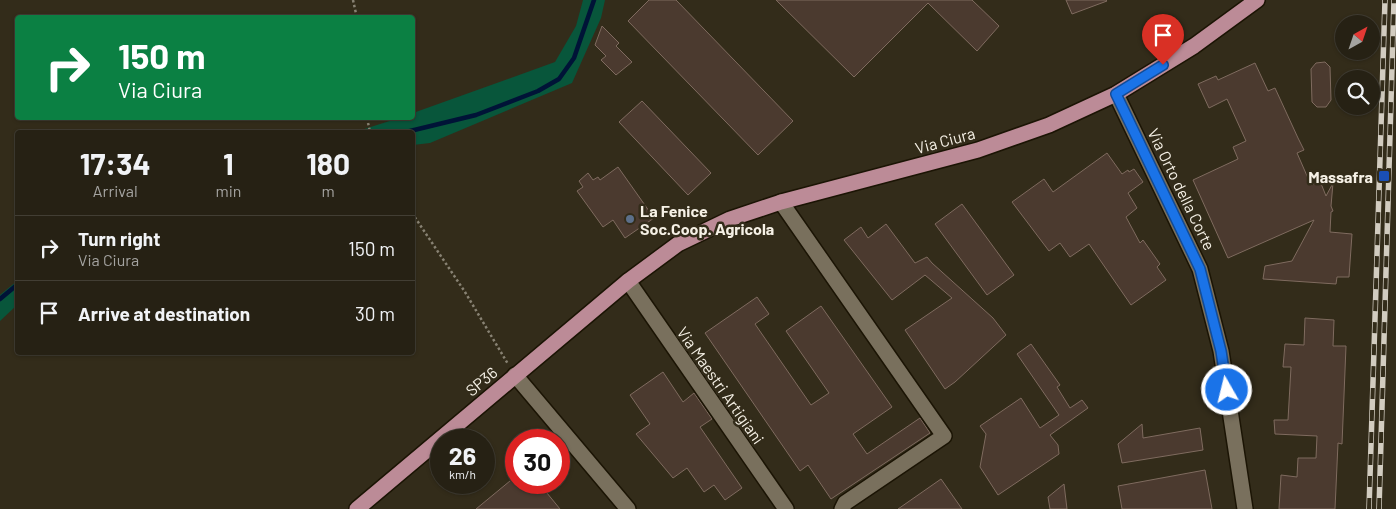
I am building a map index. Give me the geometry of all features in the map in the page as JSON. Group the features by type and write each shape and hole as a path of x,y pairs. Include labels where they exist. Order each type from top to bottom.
{"main road":[{"name":"Via Ciura","path":"628,281 678,244 730,219 781,202 978,150 1049,125 1116,94 1194,46 1257,0"},
{"name":"SP36","path":"357,509 628,281"}],"street":[{"name":"Via Orto della Corte","path":"1116,94 1200,269 1221,351 1245,509"},
{"path":"781,202 944,436 845,503 842,509"},
{"name":"Via Maestri Artigiani","path":"628,281 786,509"},
{"path":"515,375 628,509"}],"path":[{"path":"353,0 357,15"},
{"path":"415,218 515,375"}],"green space":[{"path":"583,0 605,0 601,18 572,83 430,143 415,145 415,130 361,130 393,120 415,120 415,112 555,62 576,26"},
{"path":"15,283 15,307 0,321 0,295"}],"building":[{"path":"649,0 676,0 793,121 758,155 628,21"},
{"path":"776,0 972,0 999,26 977,51 928,3 854,77"},
{"path":"1066,0 1106,0 1107,1 1072,14"},
{"path":"602,26 619,43 616,46 632,62 616,75 601,60 606,56 595,45"},
{"path":"1325,62 1330,67 1331,100 1326,107 1317,107 1312,102 1311,69 1316,63"},
{"path":"1255,63 1268,91 1275,88 1304,150 1297,153 1311,185 1320,181 1326,196 1333,183 1331,206 1333,211 1331,212 1330,232 1352,234 1349,277 1337,277 1336,284 1263,279 1265,266 1292,261 1314,220 1228,258 1193,180 1238,159 1233,147 1246,141 1227,99 1209,108 1198,84 1216,76 1218,80"},
{"path":"642,101 711,173 688,195 619,122"},
{"path":"1107,153 1122,174 1134,169 1143,182 1128,193 1137,208 1126,217 1140,243 1143,240 1160,264 1157,267 1166,280 1131,305 1089,244 1070,257 1060,243 1049,251 1012,202 1044,179 1053,192"},
{"path":"618,167 654,218 625,238 613,220 603,227 577,191 583,187 579,181 588,173 593,180 598,177 600,180"},
{"path":"962,204 1014,275 987,295 935,224"},
{"path":"886,224 915,263 927,257 993,318 1006,335 945,389 905,330 952,298 925,275 892,300 844,240 861,227 868,238"},
{"path":"757,297 769,314 755,324 811,405 829,393 786,331 821,306 892,407 853,434 867,454 920,418 930,433 831,499 808,465 800,471 705,333"},
{"path":"1305,318 1334,320 1333,346 1346,346 1342,444 1338,443 1335,509 1279,509 1281,475 1297,477 1298,458 1316,458 1317,436 1275,434 1274,420 1288,420 1291,367 1283,367 1285,344 1304,345"},
{"path":"1031,344 1060,385 1057,387 1070,408 1082,400 1088,408 1050,435 1058,445 1059,454 998,495 980,467 986,434 980,426 1021,398 1040,428 1059,415 1017,354"},
{"path":"663,372 683,402 694,393 712,419 700,427 742,488 725,500 714,485 704,492 687,468 673,478 636,434 650,424 630,395"},
{"path":"1142,424 1143,438 1200,428 1203,450 1122,463 1118,444"},
{"path":"1205,470 1212,509 1122,509 1118,486"},
{"path":"941,479 962,509 898,509"},
{"path":"1064,484 1067,509 1050,509 1048,497"},
{"path":"505,485 505,494 548,494 560,509 476,509"}],"waterway":[{"path":"414,130 476,115 538,91 559,79 574,58 594,0"},
{"path":"0,299 15,286"}],"railway":[{"path":"1369,509 1385,0"},
{"path":"1379,509 1394,0"}],"place":[{"name":"Massafra","path":"1384,176"},
{"name":"La Fenice Soc.Coop. Agricola","path":"630,219"}],"route":[{"path":"1163,65 1116,94 1200,269 1221,351 1227,390"}]}
